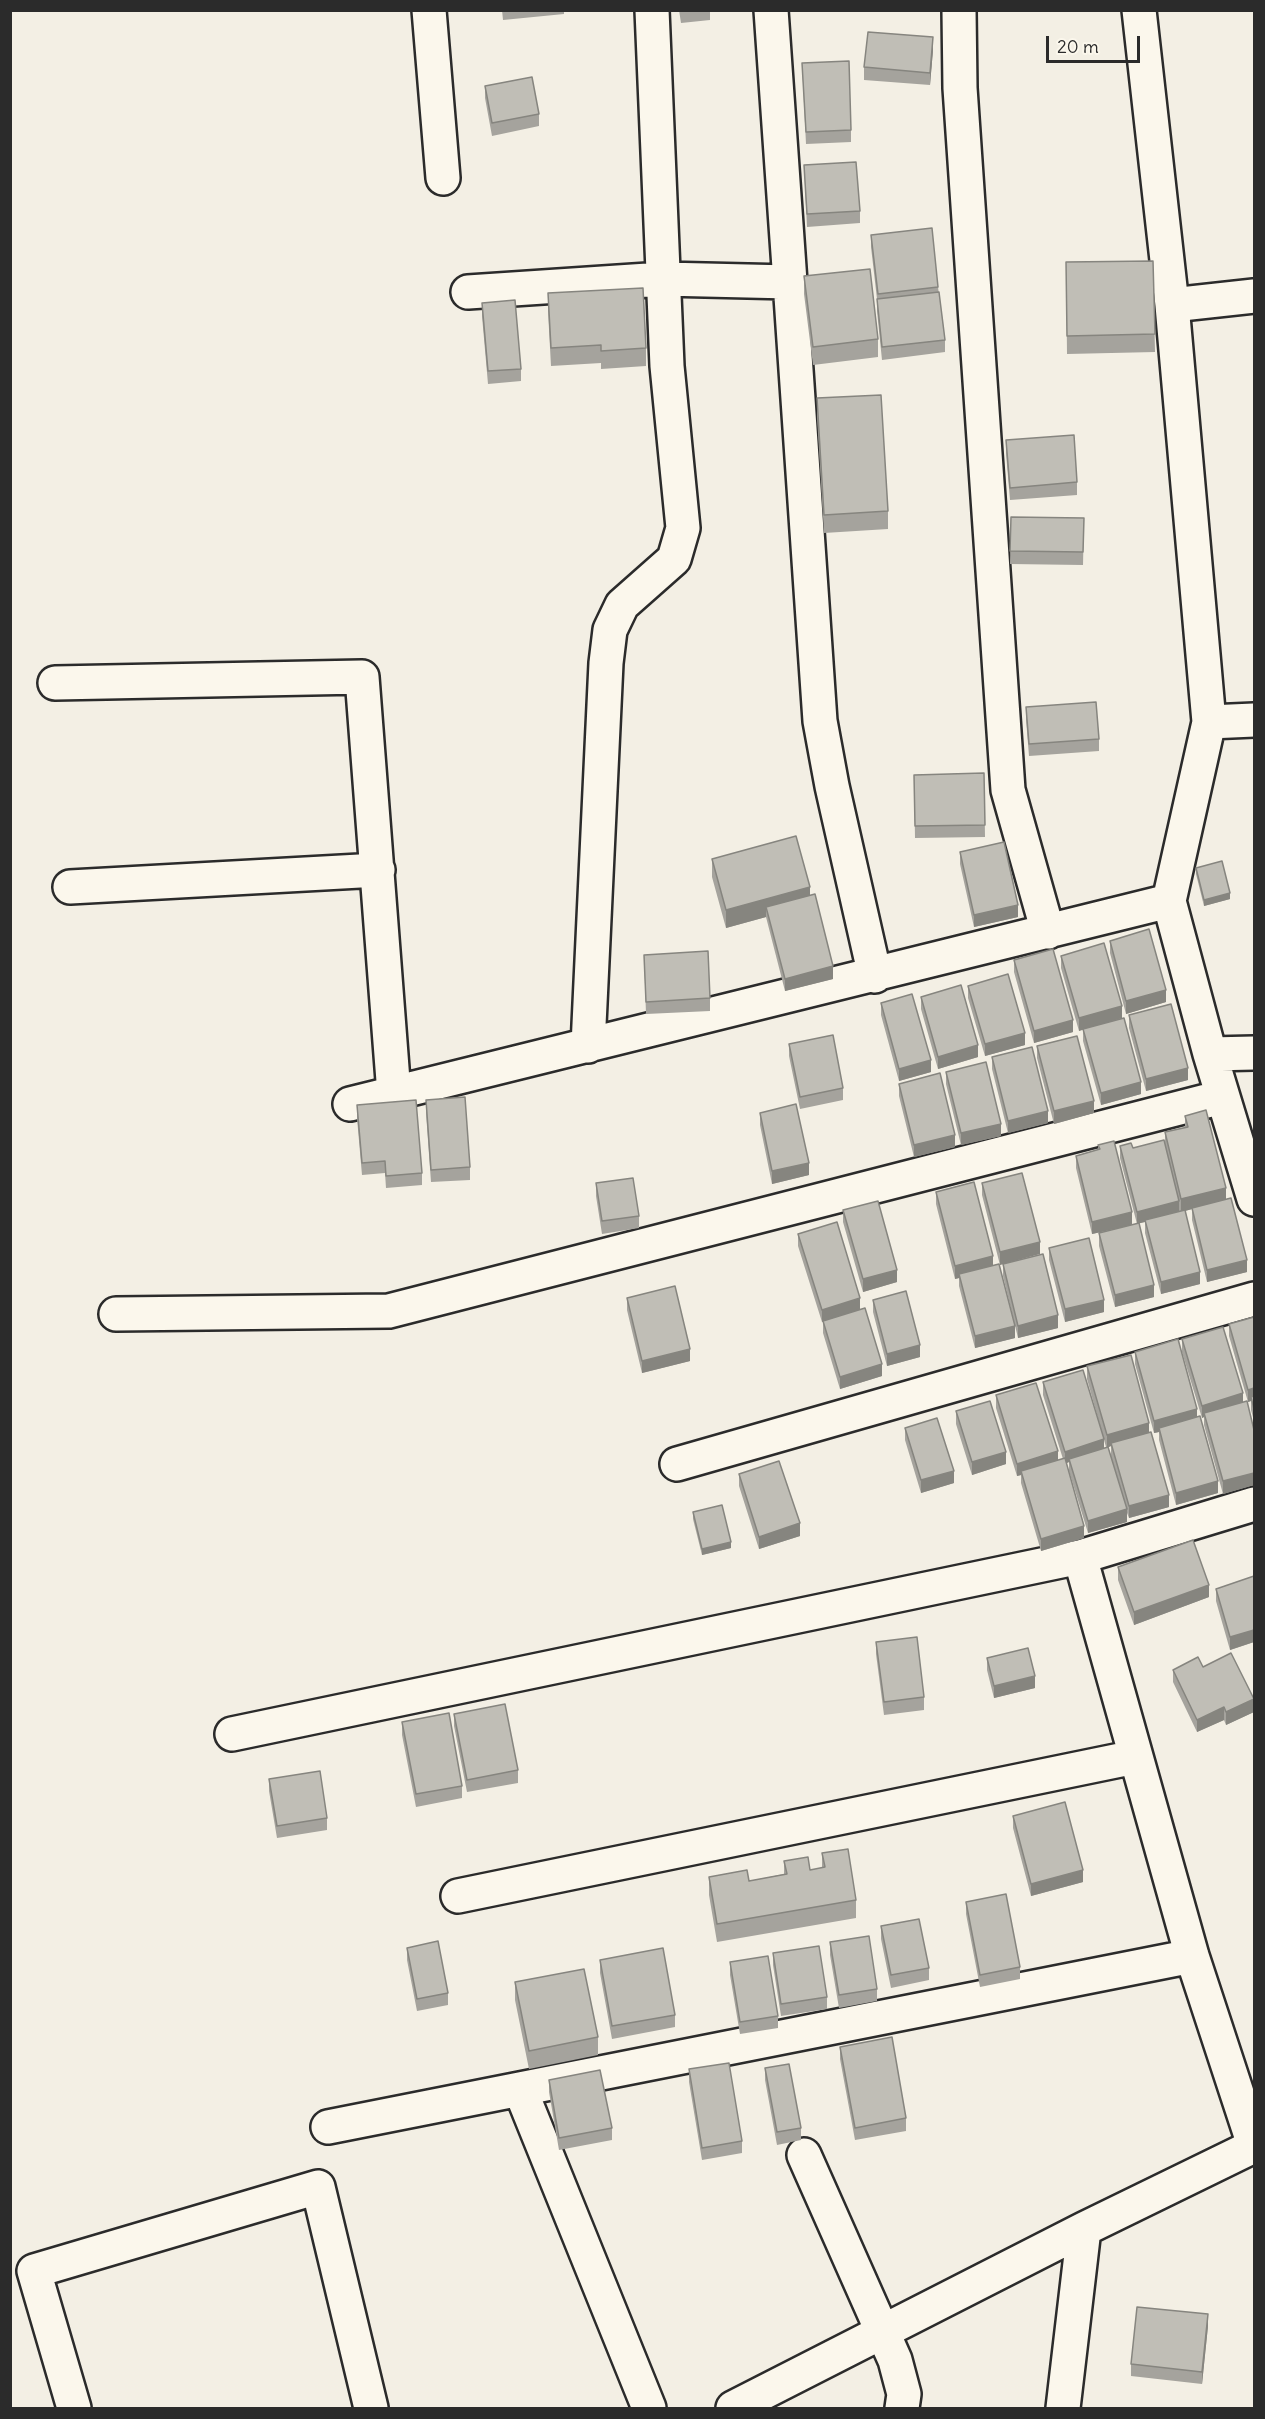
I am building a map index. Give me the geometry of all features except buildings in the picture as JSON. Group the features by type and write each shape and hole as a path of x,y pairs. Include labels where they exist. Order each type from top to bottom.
{"street":[{"path":"429,10 443,177"},
{"path":"588,1046 606,663 610,630 622,605 674,559 682,528 667,366 652,10"},
{"path":"771,10 820,721 832,786 875,976"},
{"path":"959,10 960,87 1008,790 1048,932"},
{"path":"1139,10 1172,305 1209,722 1169,901 1222,1097 1254,1199"},
{"path":"468,292 663,279 790,282"},
{"path":"1172,305 1254,296"},
{"path":"55,683 362,677 394,1094"},
{"path":"1209,722 1254,720"},
{"path":"70,887 378,870"},
{"path":"350,1104 875,976 1169,901"},
{"path":"1210,1054 1254,1053"},
{"path":"116,1314 389,1311 1222,1097"},
{"path":"677,1464 1254,1299"},
{"path":"232,1734 1080,1557 1254,1504"},
{"path":"733,2409 1084,2229 1254,2146 1192,1956 1080,1557"},
{"path":"458,1896 1135,1757"},
{"path":"328,2127 1192,1956"},
{"path":"520,2089 649,2409"},
{"path":"804,2155 881,2334 895,2360 904,2394 902,2409"},
{"path":"74,2409 34,2271 318,2187 370,2409"},
{"path":"1063,2409 1084,2229"}]}
